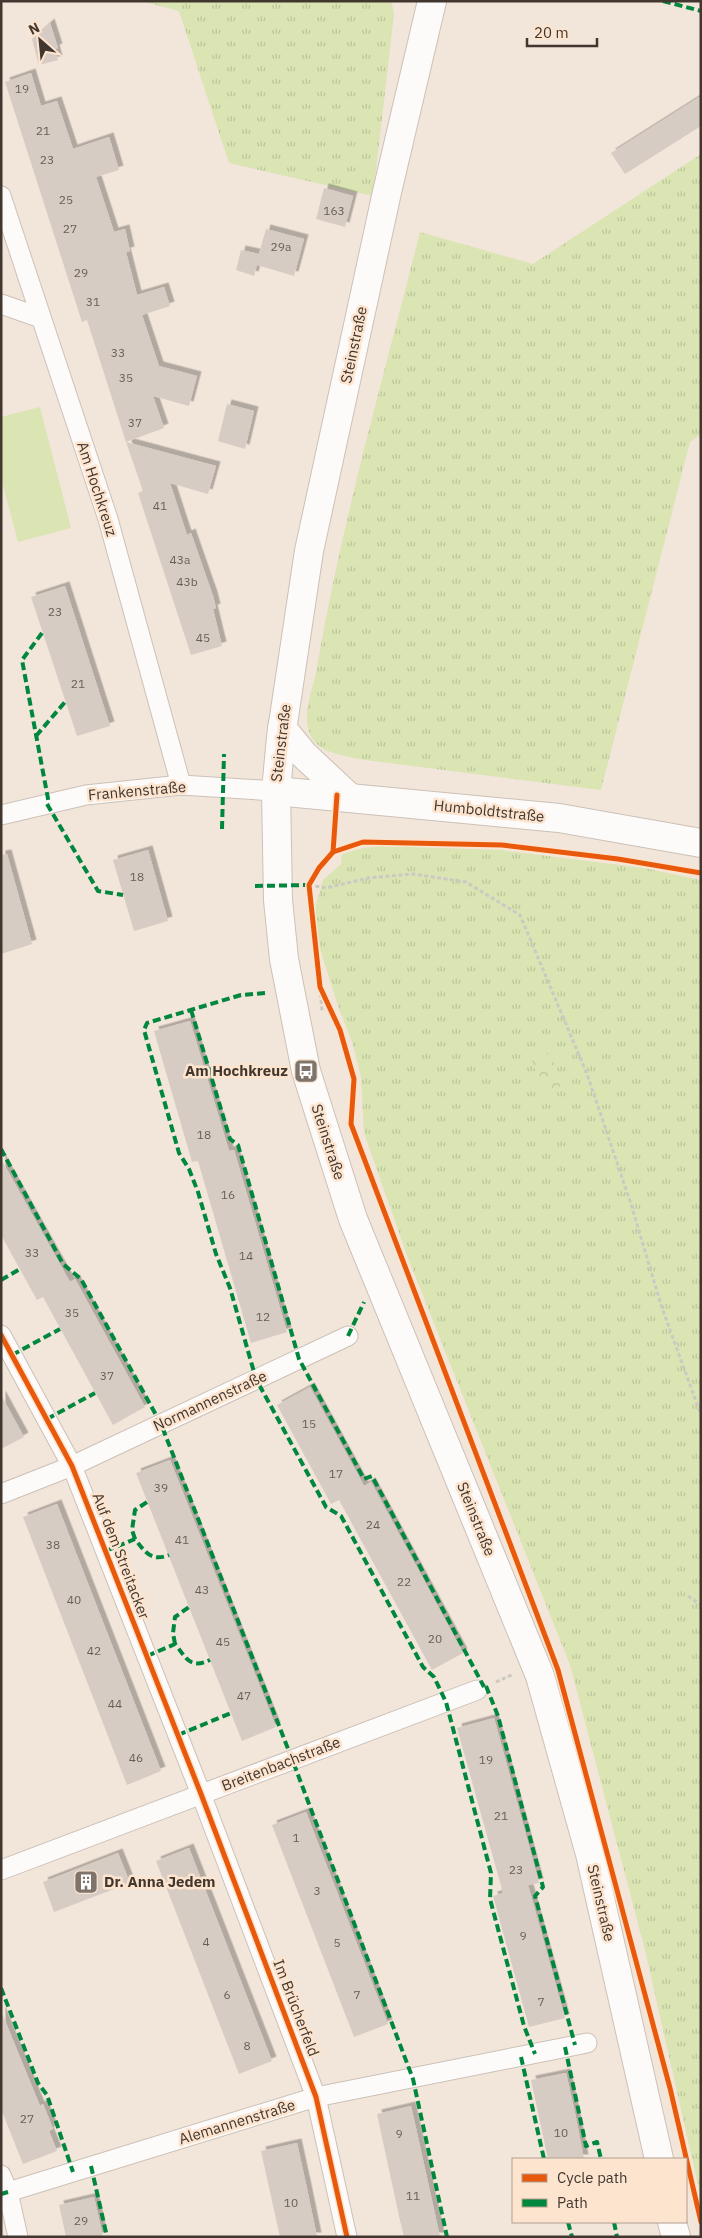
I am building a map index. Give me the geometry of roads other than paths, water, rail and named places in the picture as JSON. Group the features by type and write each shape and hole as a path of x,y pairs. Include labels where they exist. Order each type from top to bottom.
{"main road":[{"path":"410,1 421,47"},
{"name":"Steinstraße","path":"432,1 309,551 282,728 276,791 278,900 284,959 306,1071 354,1219 540,1676 590,1854 659,2158"},
{"path":"282,728 304,755 349,796"},
{"name":"Humboldtstraße","path":"276,791 349,796 560,818 701,843"},
{"path":"672,2223 676,2237"}],"street":[{"name":"Am Hochkreuz","path":"1,196 108,519 181,785"},
{"path":"1,304 41,318"},
{"name":"Frankenstraße","path":"1,816 86,795 181,785 276,791"},
{"name":"Auf dem Streitacker","path":"1,1335 72,1466 201,1794"},
{"name":"Normannenstraße","path":"1,1494 72,1466 348,1336"},
{"name":"Breitenbachstraße","path":"1,1870 477,1690"},
{"name":"Im Brücherfeld","path":"201,1794 316,2097 347,2237"},
{"name":"Alemannenstraße","path":"4,2184 316,2097 587,2043"},
{"path":"4,2184 18,2237"}],"place":[{"name":"Am Hochkreuz","path":"306,1071"},
{"name":"Dr. Anna Jedem","path":"86,1882"}]}
